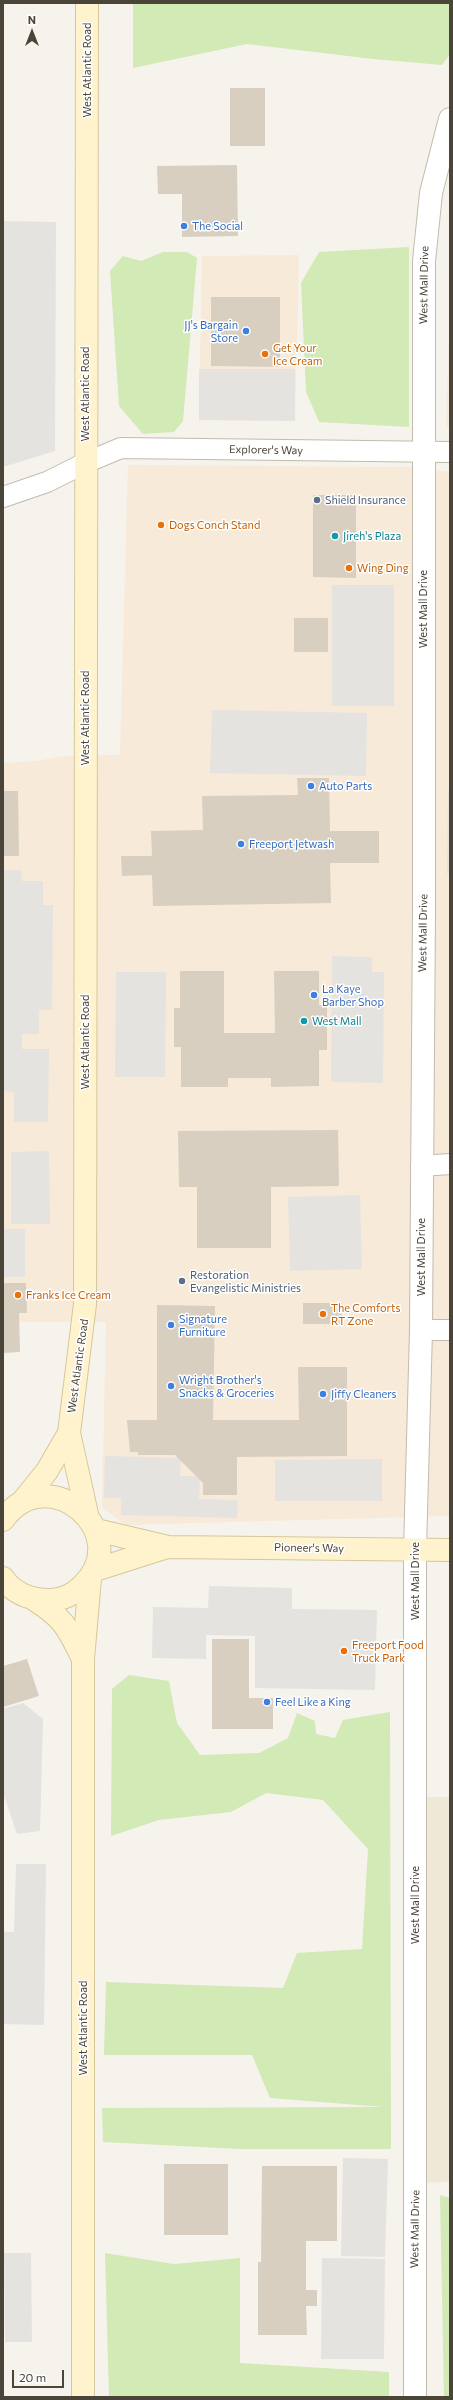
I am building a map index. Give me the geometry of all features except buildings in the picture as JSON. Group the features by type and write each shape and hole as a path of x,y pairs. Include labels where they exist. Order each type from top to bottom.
{"main road":[{"name":"West Atlantic Road","path":"22,1502 48,1471 68,1433 85,1304 85,463 87,3"},
{"name":"West Atlantic Road","path":"68,1433 99,1550 92,1574 83,1659 82,2397"},
{"path":"3,1520 8,1512 22,1502 39,1496 57,1497 73,1503 91,1522"},
{"name":"Pioneer's Way","path":"91,1522 168,1547 450,1550"},
{"name":"Pioneer's Way","path":"92,1574 168,1547"},
{"path":"15,1590 56,1600 75,1593 92,1574"},
{"name":"West Atlantic Road","path":"15,1590 56,1613 66,1626 83,1659"}],"street":[{"name":"West Mall Drive","path":"415,2397 415,1550 421,1330 424,911 423,452 426,227 438,159 450,119"},
{"name":"Explorer's Way","path":"3,498 48,482 85,463 121,448 450,452"},
{"path":"421,1166 450,1164"},
{"path":"421,1330 450,1330"}],"shaded area":[{"path":"3,221 56,222 55,451 3,467"},
{"path":"299,255 295,421 199,420 202,256"},
{"path":"450,301 450,428 446,425"},
{"path":"199,369 295,369 295,421 199,420"},
{"path":"128,465 409,467 450,472 450,1516 126,1525 102,1508 106,1322 3,1322 3,763 36,761 63,756 120,755"},
{"path":"450,485 450,576 449,576"},
{"path":"332,585 394,585 394,706 332,706"},
{"path":"212,710 367,713 366,776 210,773"},
{"path":"448,790 450,790 450,874 447,874"},
{"path":"3,870 21,870 22,881 43,881 43,905 53,905 52,1010 39,1010 39,1034 22,1034 22,1049 49,1049 48,1122 14,1122 14,1092 3,1091"},
{"path":"332,956 372,957 372,972 384,972 383,1083 331,1082"},
{"path":"116,972 166,972 165,1077 115,1077"},
{"path":"49,1151 50,1224 11,1224 11,1152"},
{"path":"360,1195 362,1269 290,1271 288,1197"},
{"path":"3,1229 25,1229 25,1277 3,1277"},
{"path":"105,1456 181,1458 180,1476 200,1476 199,1499 238,1500 237,1518 121,1515 121,1498 104,1498"},
{"path":"382,1459 382,1501 275,1501 275,1460"},
{"path":"209,1586 292,1588 292,1609 377,1610 375,1690 255,1688 255,1636 206,1635 206,1659 152,1658 153,1607 208,1608"},
{"path":"23,1703 43,1719 40,1831 17,1834 3,1793 3,1709"},
{"path":"415,1797 450,1797 450,2182 415,2183"},
{"path":"16,1864 46,1864 44,2025 3,2024 3,1932 14,1932"},
{"path":"343,2158 388,2159 385,2257 341,2256"},
{"path":"4,2253 31,2253 32,2342 5,2342"},
{"path":"322,2258 385,2259 384,2359 321,2359"}],"green space":[{"path":"133,3 450,3 450,54 442,65 373,59 247,44 133,68"},
{"path":"409,247 409,427 319,422 306,392 301,283 319,252"},
{"path":"163,252 187,252 197,258 183,421 174,432 143,434 119,406 110,271 123,256 141,261"},
{"path":"129,1675 169,1681 177,1723 200,1755 259,1753 288,1738 297,1713 315,1721 316,1734 335,1738 343,1720 390,1712 391,2149 240,2149 103,2142 102,2108 383,2107 270,2098 252,2055 104,2055 106,1982 283,1988 297,1953 362,1949 368,1849 323,1800 266,1793 231,1812 159,1820 111,1836 112,1689"},
{"path":"440,2195 450,2198 450,2397 444,2397"},
{"path":"105,2253 174,2264 240,2258 240,2363 389,2372 389,2397 109,2397"}],"place":[{"name":"The Social","path":"184,226"},
{"name":"JJ's Bargain Store","path":"246,331"},
{"name":"Get Your Ice Cream","path":"265,354"},
{"name":"Shield Insurance","path":"317,500"},
{"name":"Dogs Conch Stand","path":"161,525"},
{"name":"Jireh's Plaza","path":"335,536"},
{"name":"Wing Ding","path":"349,568"},
{"name":"Auto Parts","path":"311,786"},
{"name":"Freeport Jetwash","path":"241,844"},
{"name":"La Kaye Barber Shop","path":"314,995"},
{"name":"West Mall","path":"304,1021"},
{"name":"Restoration Evangelistic Ministries","path":"182,1281"},
{"name":"Franks Ice Cream","path":"18,1295"},
{"name":"The Comforts RT Zone","path":"323,1314"},
{"name":"Signature Furniture","path":"171,1325"},
{"name":"Wright Brother's Snacks & Groceries","path":"171,1386"},
{"name":"Jiffy Cleaners","path":"323,1394"},
{"name":"Freeport Food Truck Park","path":"344,1651"},
{"name":"Feel Like a King","path":"267,1702"}]}
